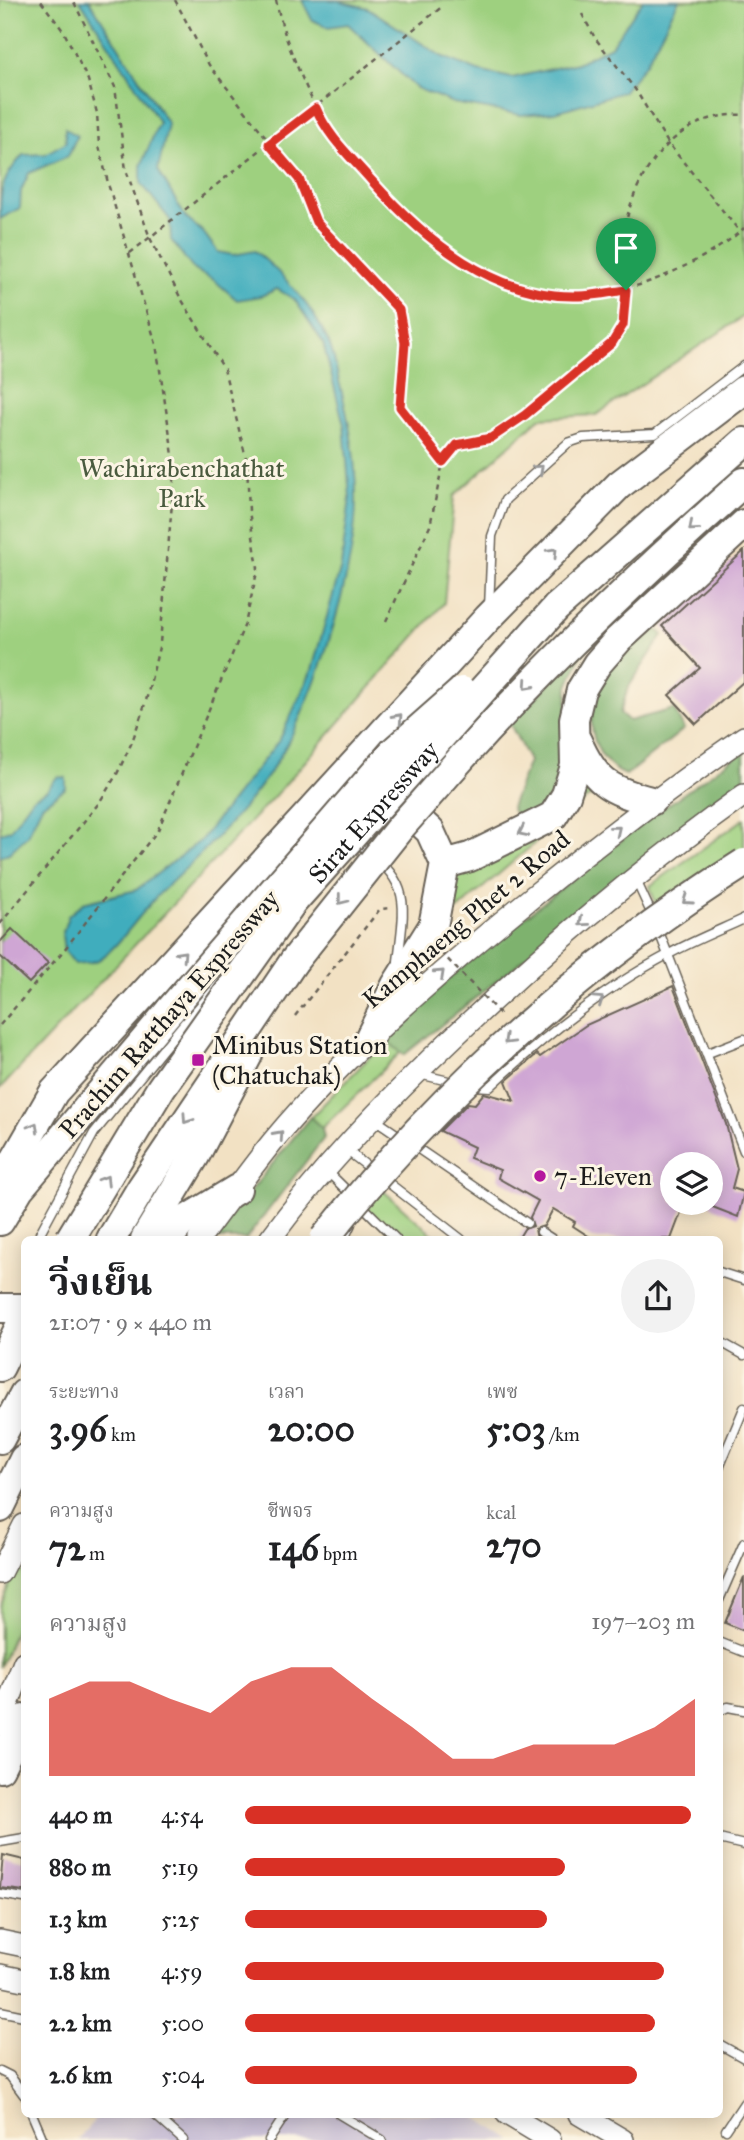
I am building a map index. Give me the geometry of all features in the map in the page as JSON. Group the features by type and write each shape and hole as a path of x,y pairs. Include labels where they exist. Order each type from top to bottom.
{"highway":[{"path":"0,1186 54,1092 323,802 488,618 619,485 744,390"},
{"name":"Sirat Expressway","path":"72,1236 161,1088 292,903 556,608 744,442"},
{"name":"Sirat Expressway","path":"113,1236 142,1187 294,961 399,829 537,675 629,584 744,482"},
{"path":"445,864 470,857 553,816 566,795 575,766 574,719 582,691 597,664 618,640 744,524"},
{"name":"Prachim Ratthaya Expressway","path":"0,1221 19,1189 394,751 556,608"},
{"path":"576,738 588,766 598,778 618,793 651,802"},
{"path":"352,769 374,779 430,831 445,864 433,926 396,985 369,1040"},
{"path":"327,1236 450,1096 529,1020 613,952 744,863"},
{"path":"147,1236 218,1114 294,961"},
{"path":"170,1236 181,1223 237,1188"},
{"path":"0,1308 21,1308"},
{"path":"0,1367 21,1324"},
{"path":"0,1439 21,1400"},
{"path":"0,1508 21,1465"},
{"path":"0,1768 21,1725"}],"main road":[{"name":"Kamphaeng Phet 2 Road","path":"201,1236 274,1141 369,1040 460,955 651,802 744,737"},
{"path":"272,1236 344,1148 373,1117 497,996 634,877 744,795"},
{"path":"0,1573 21,1538"},
{"path":"0,1725 21,1670"},
{"path":"0,1941 21,1945"},
{"path":"0,1975 21,1979"},
{"path":"514,2118 550,2140"},
{"path":"586,2118 623,2140"}],"lane":[{"path":"488,618 492,536 505,499 568,443 583,438 655,434 744,366"},
{"path":"323,802 326,820 386,864 405,902 396,985"},
{"path":"247,948 347,836"},
{"path":"634,877 669,953 744,1151"},
{"path":"416,1073 463,1085 490,1087 555,1032 669,953 744,919"},
{"path":"40,1233 94,1133 238,959"},
{"path":"708,1053 744,1039"},
{"path":"373,1117 527,1223"},
{"path":"344,1148 457,1236"},
{"path":"326,1170 393,1236"},
{"path":"345,1236 361,1202"},
{"path":"541,1232 547,1236"},
{"path":"723,1273 744,1280"},
{"path":"723,1342 744,1355"},
{"path":"723,1458 744,1408"},
{"path":"723,1591 744,1543"},
{"path":"723,1644 744,1652"},
{"path":"723,1709 728,1707 744,1710"},
{"path":"0,1842 21,1838"},
{"path":"723,1840 744,1845"},
{"path":"0,1894 21,1898"},
{"path":"0,2011 21,2015"},
{"path":"723,2046 744,2059"},
{"path":"0,2071 10,2076 21,2091"},
{"path":"726,2130 744,2103"},
{"path":"34,2118 43,2140"},
{"path":"158,2118 183,2140"},
{"path":"269,2140 283,2118"},
{"path":"346,2118 382,2140"}],"path":[{"path":"0,924 99,803 117,774 146,701 160,643 175,468 156,344 108,187 99,146 97,113 88,80 64,32 40,0"},
{"path":"0,1025 64,950 158,830 170,807 245,624 258,568 249,511 247,462 224,369 180,297 150,238 126,170 115,86 74,0"},
{"path":"175,0 209,65 299,179 316,222 399,310 405,343 400,407 443,462"},
{"path":"276,0 290,51 324,128 424,234 452,255 493,277 530,290 578,296 626,290 706,256 744,228"},
{"path":"129,254 443,6"},
{"path":"582,14 595,38 635,89 668,143 740,232"},
{"path":"386,621 430,526 443,462 457,445 491,438 525,415 612,343 623,325 626,290 622,250 627,218 649,164 668,143 709,119 744,115"},
{"path":"295,1016 380,909 390,908"},
{"path":"434,945 502,1016"}],"shaded area":[{"path":"96,2118 477,2118 513,2140 77,2140"}],"green space":[{"name":"Wachirabenchathat Park","path":"0,0 744,0 744,316 596,415 540,418 454,496 444,603 281,789 0,1089"},
{"path":"652,624 663,635 628,688 620,713 629,721 674,709 684,729 626,775 613,768 597,746 591,718 593,703 608,669"},
{"path":"586,645 568,686 565,752 549,803 520,826 511,807 529,761 510,724"},
{"path":"744,750 744,783 404,1055 386,1040 458,970 651,817"},
{"path":"583,772 596,794 587,798 449,917 445,907 455,873"},
{"path":"744,819 744,852 657,909 650,886"},
{"path":"386,1040 401,1052 322,1128 310,1118"},
{"path":"310,1117 322,1128 324,1138 248,1236 214,1236"},
{"path":"378,1186 435,1236 393,1236 361,1202"},
{"path":"17,1565 21,1570 21,1615 0,1667 0,1607"}],"water":[{"path":"80,0 89,0 168,124 158,170 186,218 203,232 218,252 233,255 255,251 297,292 314,315 330,346 346,410 353,452 356,496 350,556 324,657 299,718 275,765 230,823 154,899 111,950 96,961 75,964 64,950 62,935 68,916 83,903 136,890 200,841 280,739 312,670 341,566 350,498 344,425 323,343 295,300 277,289 261,296 237,300 214,280 194,270 171,240 170,220 141,183 141,166 159,122"},
{"path":"302,0 335,0 368,8 441,56 478,71 512,78 577,63 611,46 643,0 679,0 646,63 623,92 555,112 521,115 453,103 416,88 348,24 328,27 312,20"},
{"path":"65,128 77,136 68,156 29,173 21,191 20,208 0,219 2,192 11,170 23,155 45,154 66,142"},
{"path":"57,777 66,778 66,788 42,805 27,836 9,853 0,856 0,833 10,830 33,798 47,790"}],"building":[{"path":"744,551 744,681 696,724 669,695 700,668 662,626"},
{"path":"12,929 48,963 29,983 0,956 0,942"},
{"path":"673,986 726,1124 737,1169 732,1188 744,1192 738,1217 723,1211 723,1152 660,1152 660,1215 680,1215 672,1236 588,1236 573,1226 575,1222 553,1209 544,1226 535,1229 536,1236 520,1236 524,1229 533,1226 530,1217 538,1201 498,1178 500,1170 470,1158 474,1147 440,1131 468,1103 475,1104 484,1093 514,1101 506,1081 537,1054 540,1057 586,1025"},
{"path":"744,1577 744,1631 725,1623"},
{"path":"3,1855 21,1859 21,1891 0,1888"}],"place":[{"name":"Minibus Station (Chatuchak)","path":"198,1060"},
{"name":"7-Eleven","path":"540,1176"}],"route":[{"path":"316,108 324,128 391,202 424,234 452,255 493,277 530,290 578,296 626,290 623,325 612,343 525,415 491,438 457,445 443,462 400,407 400,375 405,343 399,310 316,222 299,179 269,144 316,108"}]}
